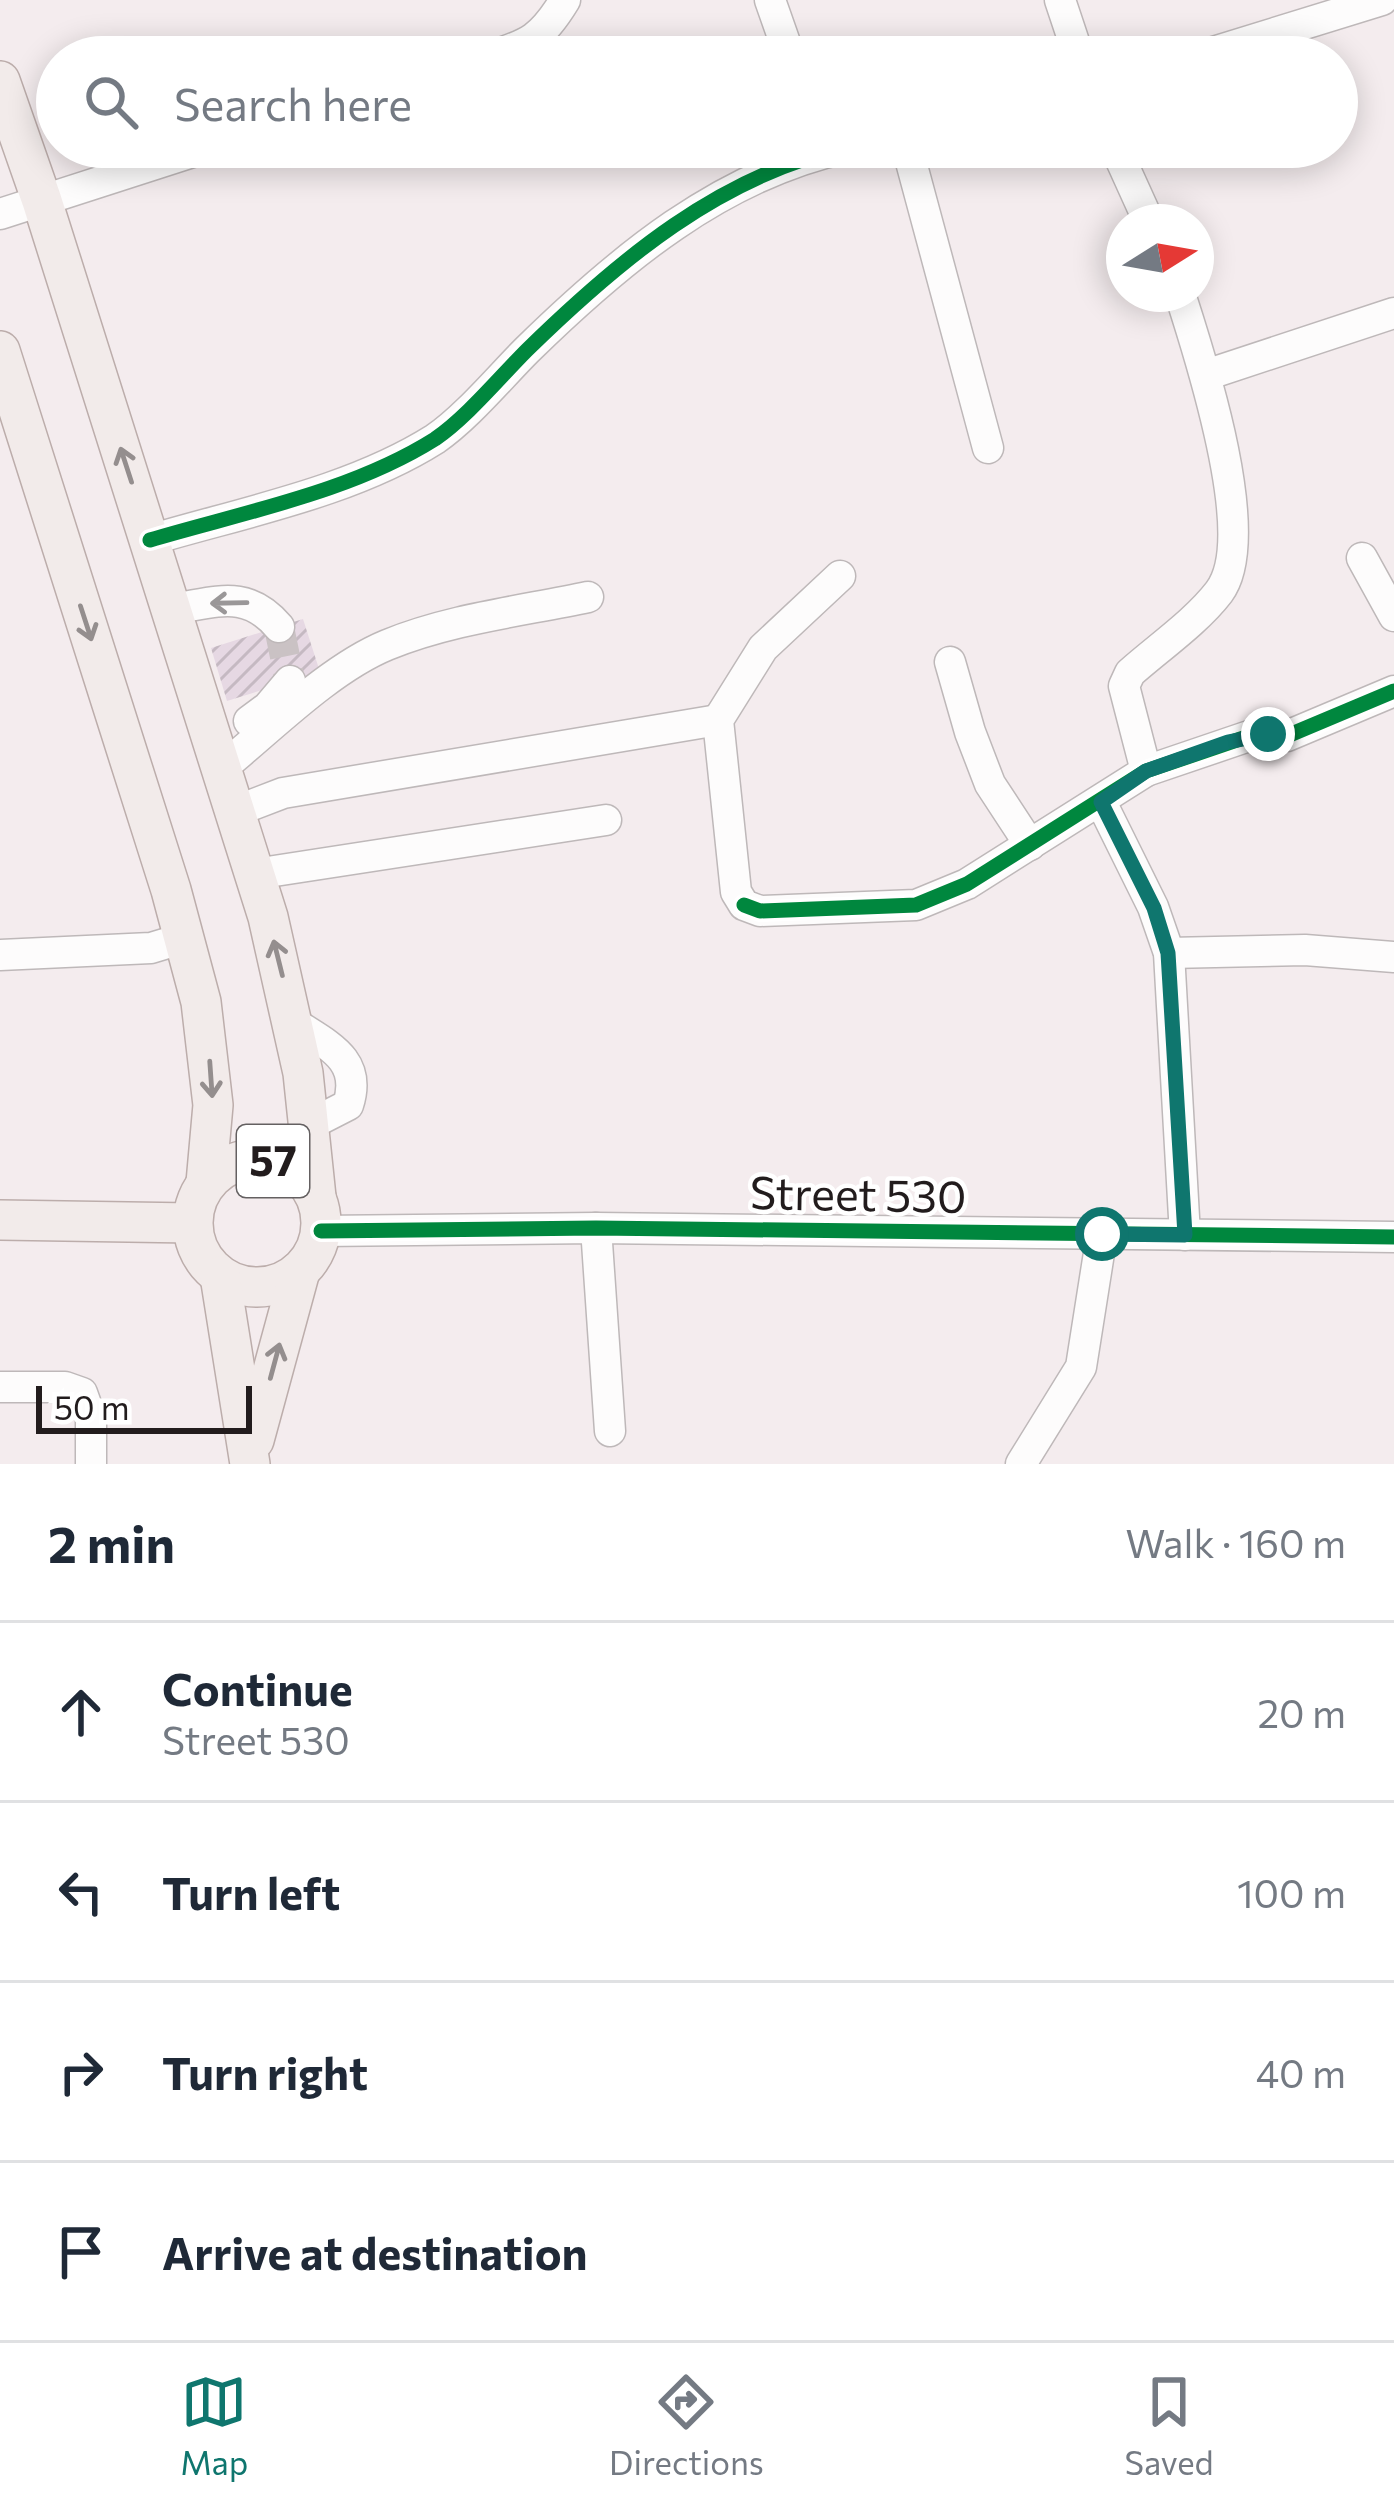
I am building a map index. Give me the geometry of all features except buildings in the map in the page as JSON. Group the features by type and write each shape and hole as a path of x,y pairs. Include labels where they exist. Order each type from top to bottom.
{"main road":[{"path":"0,81 255,874 294,1023 318,1214"},
{"path":"1,360 201,1002 213,1106 206,1183"},
{"name":"57","path":"220,1276 196,1244 194,1209 206,1183 230,1164 264,1159 295,1171 318,1214 310,1259 300,1270"},
{"name":"57","path":"0,1220 192,1223"},
{"path":"220,1276 261,1287 282,1282 300,1270"},
{"path":"250,1457 300,1270"},
{"path":"220,1276 250,1457"}],"street":[{"path":"539,36 565,0"},
{"path":"770,0 783,36"},
{"path":"1060,0 1072,36"},
{"path":"1265,36 1382,0"},
{"path":"0,214 142,168"},
{"path":"150,540 356,478 437,438 612,272 716,196 785,168"},
{"path":"913,168 988,448"},
{"path":"1125,168 1141,204"},
{"path":"1146,771 1124,686 1130,674 1219,592 1234,552 1230,487 1206,375 1186,312"},
{"path":"1206,375 1394,313"},
{"path":"1362,558 1394,616"},
{"path":"840,576 763,648 718,720 736,892 744,905 760,911 916,905 967,884 1146,771 1249,736 1287,736 1394,691"},
{"path":"218,757 383,646 433,629 589,597"},
{"path":"171,609 243,599 266,611 279,627"},
{"path":"950,662 990,784 1030,845"},
{"path":"218,757 290,681"},
{"path":"236,811 283,793 718,720"},
{"path":"1101,802 1154,908 1168,953 1185,1235"},
{"path":"255,874 606,820"},
{"path":"0,956 151,948 184,938"},
{"path":"1168,953 1305,950 1394,957"},
{"name":"Street 530","path":"318,1214 596,1228 1394,1237"},
{"path":"596,1228 610,1431"},
{"path":"1021,1464 1081,1367 1102,1234"},
{"path":"0,1387 65,1387 82,1393 91,1418 91,1464"}],"tunnel":[{"path":"279,627 290,681"}],"cycle path":[{"path":"150,540 333,487 435,439 635,254 715,200 782,168"},
{"path":"744,905 760,911 916,905 967,884 1146,771 1249,736 1287,736 1394,691"},
{"path":"321,1231 596,1228 1394,1237"}],"route":[{"path":"1102,1234 1185,1235 1168,953 1154,908 1101,802 1146,771 1228,742 1268,734"}]}
